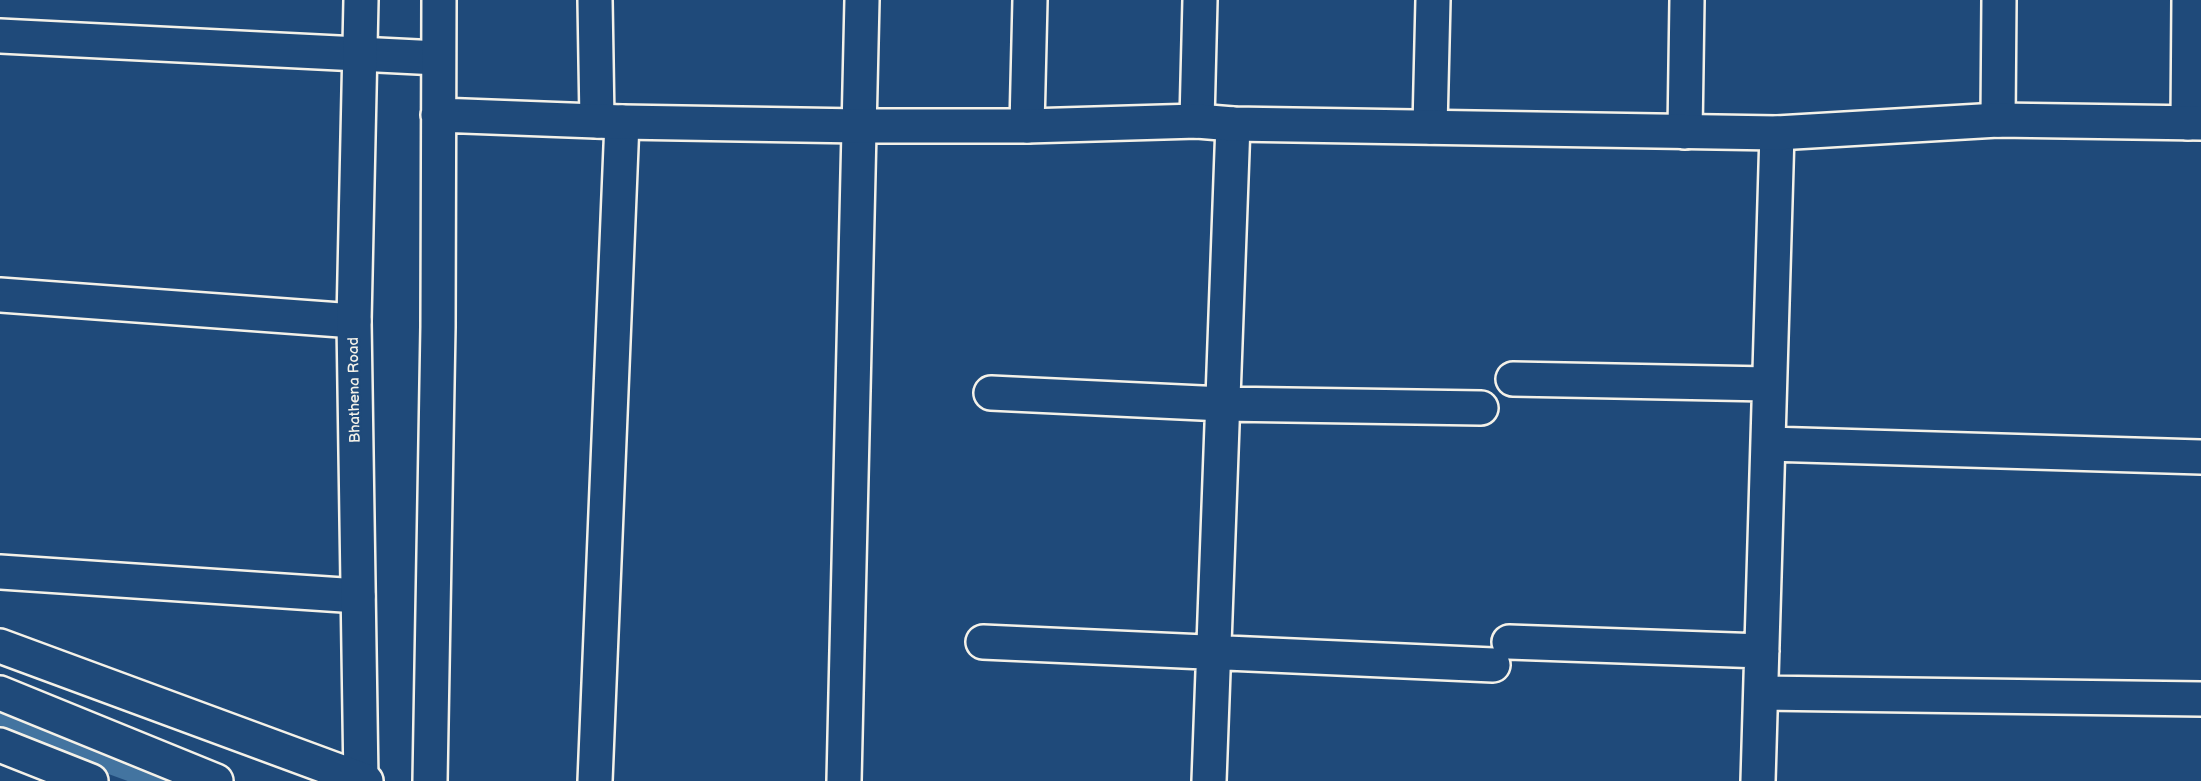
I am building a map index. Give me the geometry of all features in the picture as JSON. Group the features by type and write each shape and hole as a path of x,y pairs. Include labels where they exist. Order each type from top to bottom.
{"street":[{"name":"Bhathena Road","path":"361,0 354,321 362,780"},
{"path":"430,781 438,327 439,0"},
{"path":"595,0 609,121 595,781"},
{"path":"844,781 862,0"},
{"path":"1027,126 1030,0"},
{"path":"1197,121 1200,0"},
{"path":"1430,127 1433,0"},
{"path":"1685,132 1687,0"},
{"path":"1998,120 2000,0"},
{"path":"438,115 860,126 1027,126 1197,121 1233,124 1777,133 1998,120 2194,123 2189,0"},
{"path":"0,36 438,58"},
{"path":"1209,781 1233,124"},
{"path":"1758,781 1777,133"},
{"path":"0,295 354,321"},
{"path":"1513,379 1768,384"},
{"path":"991,393 1223,404 1481,408"},
{"path":"1768,444 2201,457"},
{"path":"0,572 358,596"},
{"path":"983,642 1214,653 1762,651"},
{"path":"0,646 362,780"},
{"path":"0,693 216,781"},
{"path":"1761,693 2201,699"},
{"path":"0,745 91,781"}],"waterway":[{"path":"0,717 176,781"}]}
